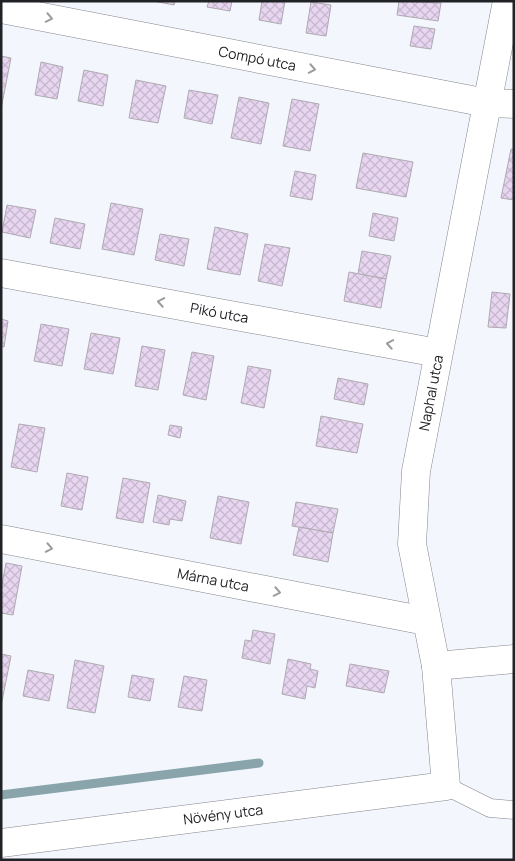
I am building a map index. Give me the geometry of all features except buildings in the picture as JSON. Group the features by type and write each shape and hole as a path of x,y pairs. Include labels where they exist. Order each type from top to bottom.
{"street":[{"name":"Naphal utca","path":"446,786 436,666 412,544 416,471 507,1"},
{"name":"Compó utca","path":"1,9 487,102 514,104"},
{"name":"Pikó utca","path":"1,273 438,353"},
{"name":"Márna utca","path":"1,539 426,621"},
{"path":"436,666 514,659"},
{"name":"Növény utca","path":"1,843 446,786"}],"lane":[{"path":"446,786 490,808 514,810"}],"waterway":[{"path":"1,795 259,763"}]}
